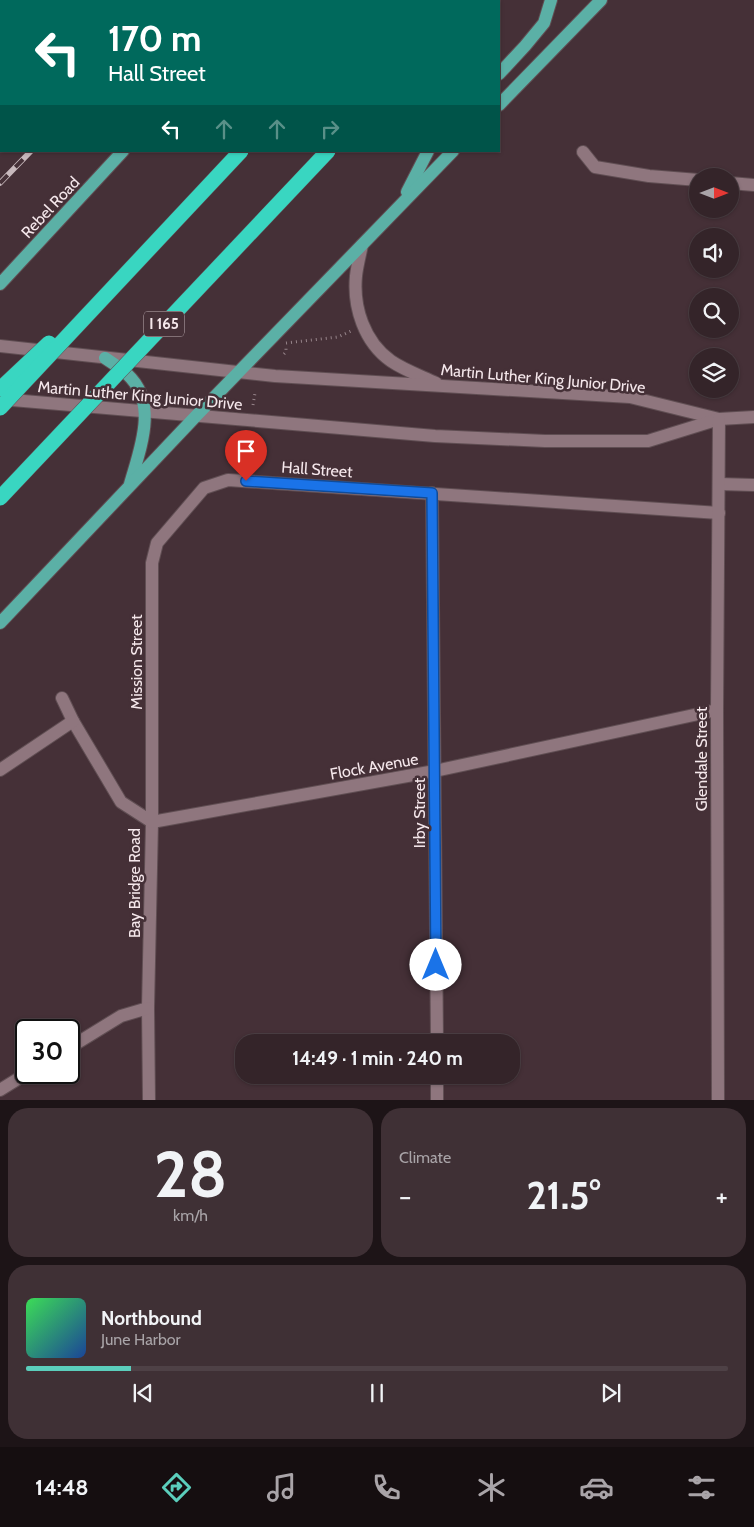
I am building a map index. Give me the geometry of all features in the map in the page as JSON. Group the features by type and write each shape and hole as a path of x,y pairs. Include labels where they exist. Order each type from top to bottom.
{"highway":[{"path":"0,408 240,152"},
{"name":"I 165","path":"0,498 327,152"},
{"path":"0,388 157,241"}],"main road":[{"path":"500,73 544,23 551,0"},
{"path":"500,104 601,0"},
{"name":"Rebel Road","path":"0,284 122,152"},
{"path":"400,205 427,152"},
{"path":"0,623 196,416 452,152"},
{"path":"105,358 128,374 140,390 145,411 143,436 129,486"}],"street":[{"path":"583,152 595,167 649,176 689,179"},
{"path":"739,184 754,185"},
{"path":"362,245 356,277 356,301 362,326 377,348 391,360 440,386"},
{"name":"Martin Luther King Junior Drive","path":"0,346 240,372 630,397 719,419"},
{"name":"Martin Luther King Junior Drive","path":"0,399 435,436 545,441 648,441 719,419"},
{"path":"719,419 754,417"},
{"name":"Glendale Street","path":"718,1100 717,710 719,419"},
{"name":"Hall Street","path":"183,513 204,488 228,480 719,513"},
{"path":"719,484 754,485"},
{"name":"Irby Street","path":"432,493 437,1034"},
{"name":"Mission Street","path":"152,822 152,563 157,543 183,513"},
{"name":"Bay Bridge Road","path":"62,698 73,721 121,802 152,822 148,1008 149,1100"},
{"name":"Flock Avenue","path":"152,822 435,771 717,710"},
{"path":"0,770 73,721"},
{"path":"80,1041 122,1016 148,1008"},
{"path":"0,1090 15,1081"},
{"path":"437,1084 437,1100"}],"path":[{"path":"284,354 286,352 284,343 338,337 351,330"},
{"path":"253,408 254,393"}],"railway":[{"path":"0,183 30,152"}],"route":[{"path":"246,481 432,493 436,965"}]}
